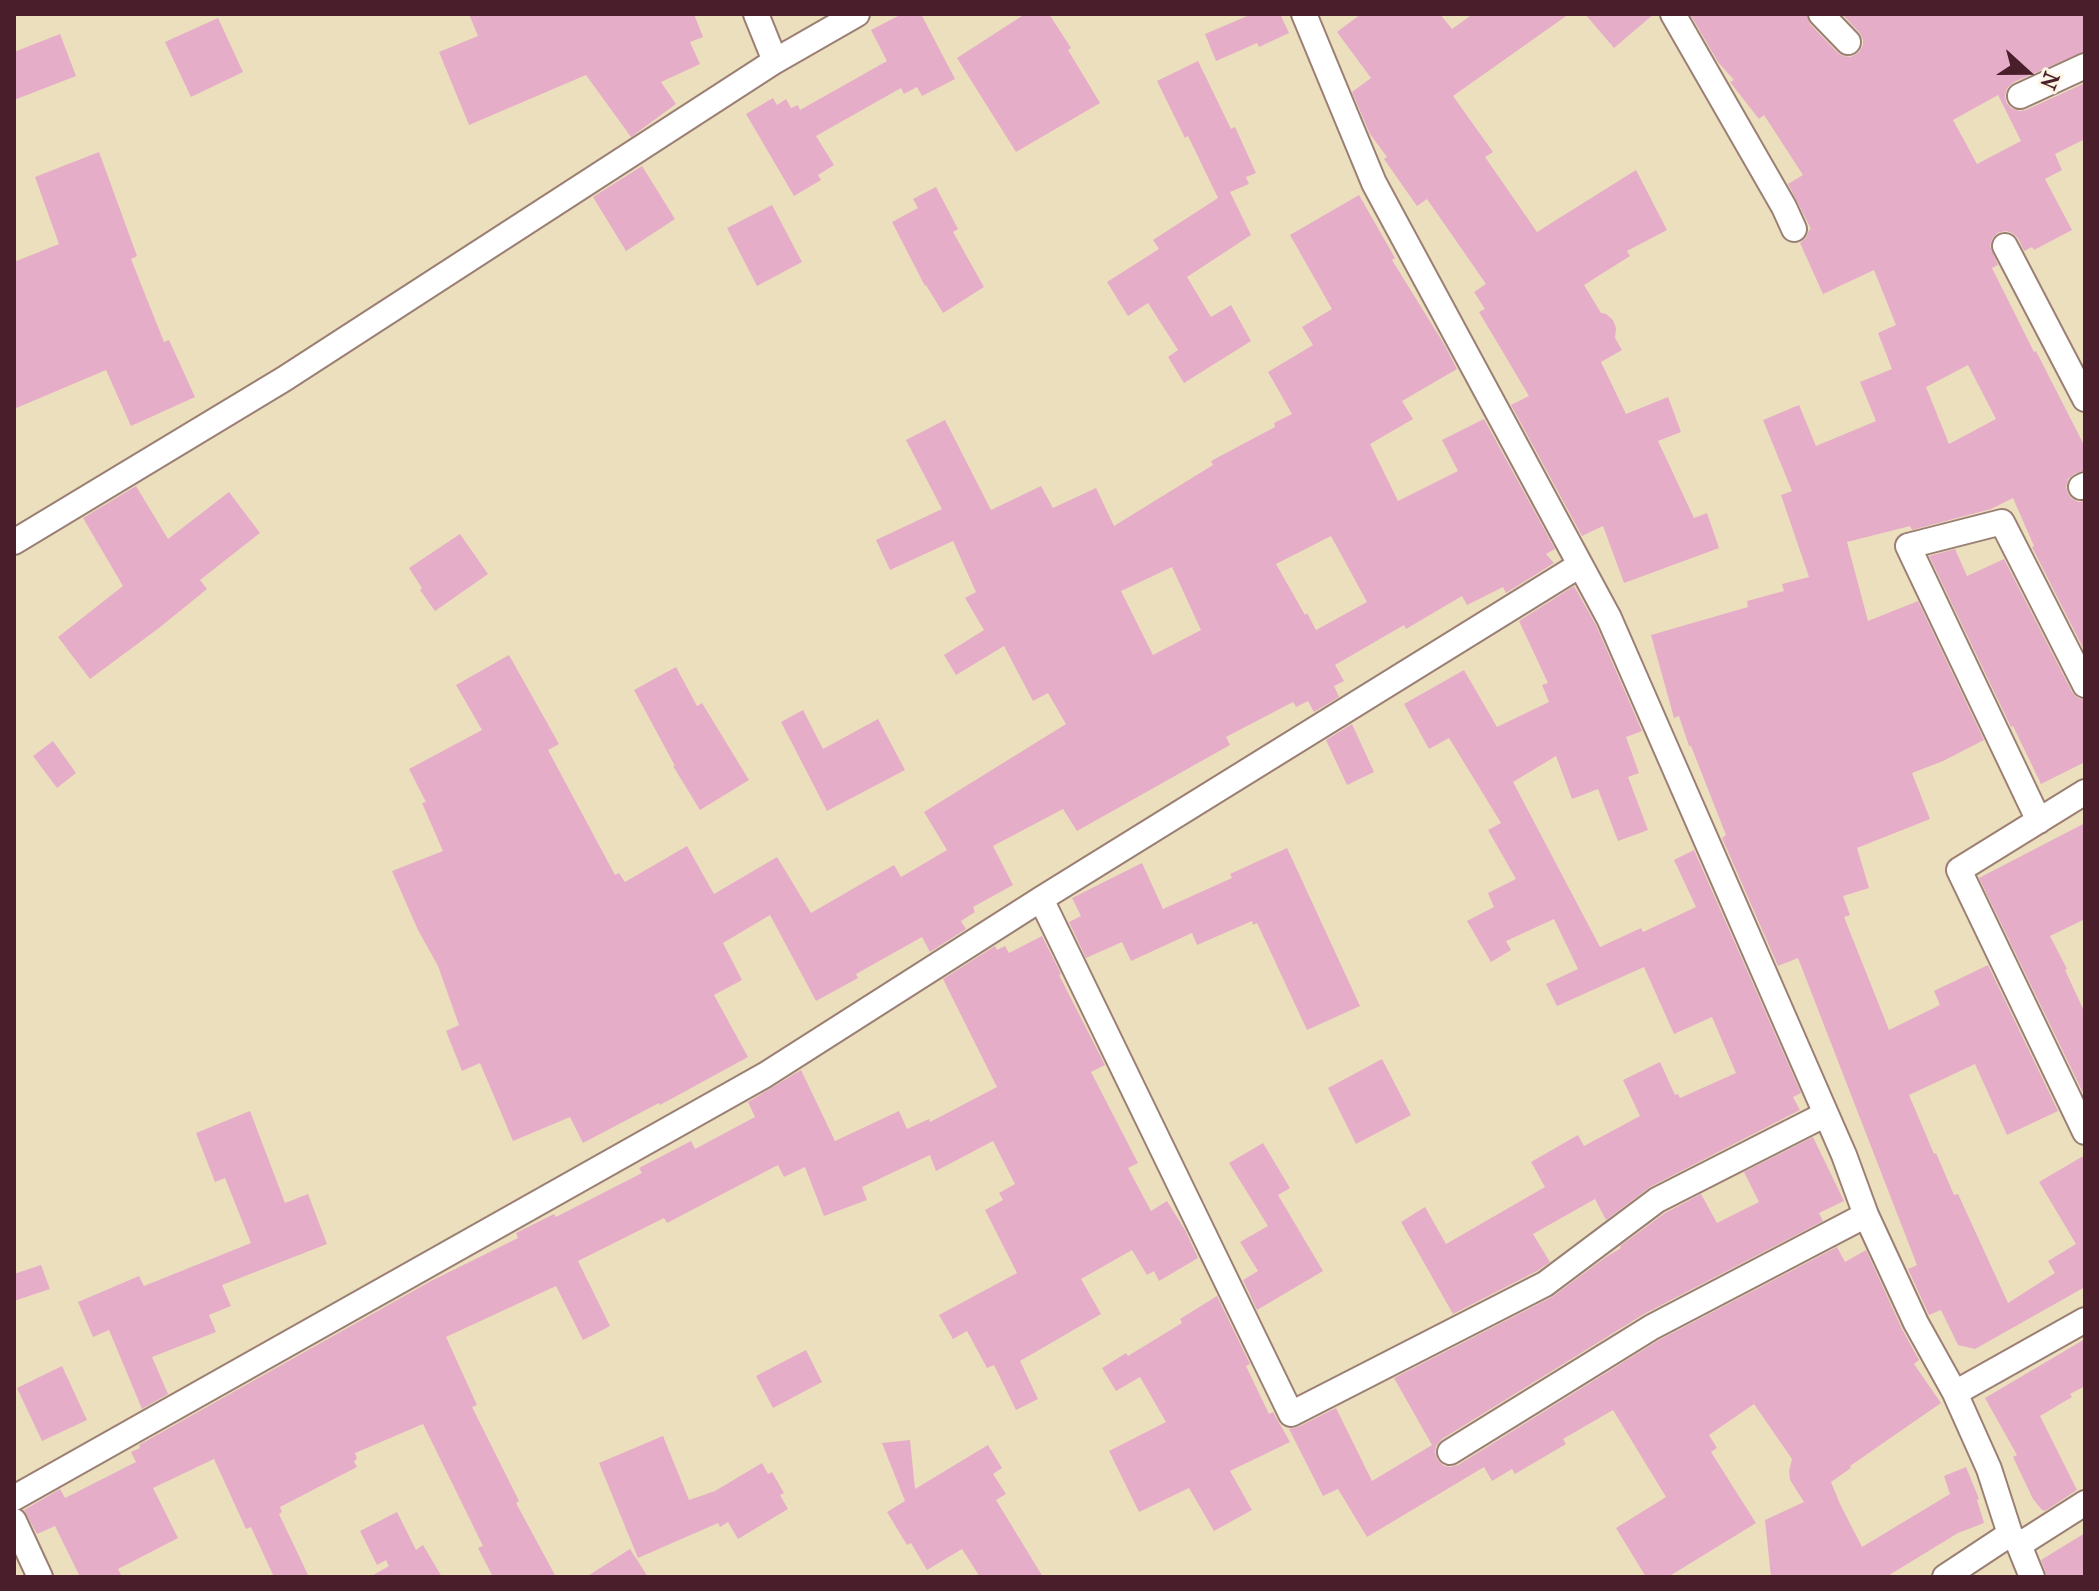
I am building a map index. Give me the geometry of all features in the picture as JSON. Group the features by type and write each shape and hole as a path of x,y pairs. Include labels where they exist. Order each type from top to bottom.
{"street":[{"path":"756,14 775,61"},
{"path":"14,542 284,379 775,61 857,14"},
{"path":"1304,14 1374,183 1609,618 1844,1155 1866,1215 1916,1323 1955,1393 2032,1577"},
{"path":"1673,14 1794,229"},
{"path":"1821,14 1848,42"},
{"path":"2020,96 2085,66"},
{"path":"2005,246 2085,399"},
{"path":"2039,821 1908,546 2002,522 2085,685"},
{"path":"14,1498 765,1075 1041,899 1580,565"},
{"path":"2085,792 1959,870 2085,1132"},
{"path":"1041,899 1291,1414 1545,1284 1657,1200 1826,1114"},
{"path":"1450,1452 1652,1327 1866,1215"},
{"path":"1955,1393 2085,1320"},
{"path":"1945,1577 2085,1503"},
{"path":"14,1521 40,1577"}],"building":[{"path":"469,14 694,14 703,37 690,42 700,64 661,82 676,104 631,137 586,75 469,125 439,52 478,36"},
{"path":"902,14 921,14 955,79 922,96 917,87 904,94 901,88 816,136 834,165 818,175 821,180 794,196 746,114 773,98 777,105 786,99 791,108 798,105 800,110 887,61 871,30"},
{"path":"1025,14 1049,14 1100,103 1016,152 957,58"},
{"path":"1252,14 1280,14 1289,33 1216,61 1205,34"},
{"path":"1361,14 1440,14 1452,29 1473,14 1569,14 1453,96 1493,152 1485,157 1537,232 1636,170 1667,230 1627,251 1630,256 1584,285 1601,313 1613,320 1616,328 1615,338 1622,350 1601,362 1626,414 1668,397 1681,432 1658,441 1694,518 1707,513 1719,548 1624,583 1603,526 1582,536 1511,405 1529,396 1479,312 1485,309 1474,292 1486,284 1427,199 1417,206 1384,159 1387,157 1370,134 1352,92 1371,78 1337,32"},
{"path":"1585,14 1654,14 1614,48"},
{"path":"1690,14 1806,14 1810,24 1837,52 1851,57 1859,52 1863,39 1842,14 2085,14 2085,51 2014,82 2005,95 2011,108 2026,110 2085,83 2085,139 2055,154 2062,170 2045,179 2072,230 2034,250 2032,247 2024,251 2018,238 2006,231 1997,233 1990,246 1998,265 1992,268 2085,447 2085,470 2068,479 2066,487 2072,499 2085,501 2085,652 2032,547 2013,498 1991,509 1912,530 1910,526 1847,542 1868,621 1918,601 1984,740 1912,773 1930,819 1857,848 1869,888 1843,896 1850,915 1844,917 1889,1030 1940,1005 1934,991 1988,965 2058,1111 2007,1135 1975,1064 1909,1095 1934,1154 1954,1195 1958,1194 2008,1303 2055,1273 2048,1261 2076,1244 2039,1182 2085,1155 2085,1287 1975,1349 1958,1345 1941,1310 1929,1315 1908,1269 1917,1265 1798,958 1778,966 1722,838 1726,835 1679,716 1674,718 1651,635 1748,607 1747,601 1784,591 1782,584 1809,577 1781,495 1792,491 1763,420 1799,405 1816,446 1876,421 1860,382 1892,369 1878,333 1896,325 1874,270 1823,294 1800,243 1811,229 1788,184 1803,175 1764,115 1759,119 1730,82 1734,80 1718,62","holes":["1998,95 2021,141 1977,164 1953,120","1968,365 1996,419 1949,444 1926,387"]},
{"path":"218,18 243,72 191,97 165,42"},
{"path":"60,34 76,76 14,100 14,52"},
{"path":"1198,61 1231,129 1235,127 1256,173 1246,177 1249,184 1230,192 1251,235 1187,277 1211,317 1231,305 1251,341 1184,383 1168,357 1178,350 1148,303 1128,316 1107,282 1159,249 1153,240 1218,198 1157,81"},
{"path":"99,152 137,256 131,259 164,342 169,340 195,397 131,426 106,370 14,409 14,262 59,244 35,177"},
{"path":"642,166 675,219 626,251 593,197"},
{"path":"936,187 958,229 953,232 984,287 943,313 925,286 892,222 918,208 913,199"},
{"path":"1359,195 1395,258 1392,260 1457,369 1402,401 1413,419 1370,444 1398,501 1458,471 1442,440 1484,419 1555,549 1546,554 1554,563 1506,593 1503,587 1467,605 1462,596 1335,665 1344,681 1334,686 1339,697 1314,712 1308,701 1296,707 1293,702 1226,737 1230,745 1077,831 1063,809 993,846 1013,885 973,907 975,912 961,921 966,929 930,952 922,937 856,974 858,978 816,1001 770,915 723,943 742,980 714,995 748,1057 583,1143 570,1117 513,1141 480,1063 462,1071 446,1031 459,1025 438,966 392,871 443,851 422,803 426,802 409,769 482,730 456,685 509,655 559,744 548,750 615,875 619,873 625,882 687,846 714,894 777,857 811,913 894,865 901,877 947,850 924,812 1066,724 1048,693 1033,701 1004,646 956,675 944,655 984,630 965,598 976,592 953,541 890,570 876,540 942,509 906,440 945,420 991,510 1041,486 1053,508 1096,488 1114,526 1213,465 1211,461 1275,427 1274,423 1292,414 1268,372 1313,345 1302,327 1332,309 1290,235","holes":["1331,536 1367,602 1316,630 1276,564","1172,567 1201,630 1153,655 1121,591"]},
{"path":"772,205 802,262 757,286 727,228"},
{"path":"136,486 168,539 229,492 260,533 200,580 207,589 90,679 58,637 123,586 83,518"},
{"path":"460,534 488,574 435,611 409,568"},
{"path":"1955,549 1967,576 2004,559 2072,692 2085,700 2085,762 2041,784 1929,556"},
{"path":"1574,586 1596,625 1642,731 1626,737 1639,773 1628,777 1648,830 1618,841 1598,789 1572,799 1556,756 1513,782 1600,947 1641,928 1643,932 1696,907 1674,860 1694,850 1801,1093 1793,1097 1800,1110 1650,1187 1606,1220 1595,1199 1533,1234 1550,1262 1453,1314 1401,1222 1425,1207 1446,1244 1545,1187 1531,1162 1578,1135 1584,1146 1640,1116 1623,1080 1660,1062 1675,1095 1678,1094 1680,1098 1736,1073 1712,1017 1674,1034 1644,967 1557,1006 1546,984 1578,969 1554,919 1506,941 1511,950 1491,962 1467,921 1494,907 1488,893 1516,879 1488,830 1501,823 1449,738 1429,749 1404,704 1464,670 1497,727 1549,702 1542,685 1548,683 1519,621"},
{"path":"676,667 697,706 702,703 749,780 700,810 673,766 634,690"},
{"path":"803,710 823,749 878,719 905,770 827,811 781,722"},
{"path":"1352,724 1374,772 1347,785 1326,740"},
{"path":"53,741 76,773 57,788 33,756"},
{"path":"2085,823 2085,919 2050,936 2085,1013 2085,1097 1979,878"},
{"path":"1287,848 1360,1006 1307,1030 1257,923 1253,925 1252,921 1197,945 1192,933 1131,961 1122,942 1086,958 1069,922 1081,916 1072,898 1142,863 1163,909 1232,878 1230,874"},
{"path":"1042,936 1105,1065 1091,1072 1138,1163 1128,1168 1151,1211 1167,1201 1198,1258 1159,1281 1154,1271 1147,1275 1132,1250 1081,1279 1101,1314 1020,1361 1038,1399 1016,1410 994,1365 987,1368 967,1331 953,1339 939,1315 1017,1273 985,1210 1003,1200 999,1193 1015,1184 993,1141 936,1171 930,1155 862,1187 867,1200 824,1216 805,1167 784,1177 778,1165 667,1223 664,1218 578,1261 610,1326 583,1340 556,1286 446,1337 477,1405 472,1407 519,1501 516,1503 556,1577 493,1577 478,1548 483,1546 423,1424 355,1453 357,1467 280,1507 282,1512 279,1514 309,1577 274,1577 251,1527 246,1529 214,1459 153,1488 178,1538 118,1569 122,1577 80,1577 55,1526 37,1534 24,1510 60,1489 65,1498 136,1462 131,1452 140,1448 139,1445 431,1281 518,1238 516,1233 554,1214 556,1217 642,1173 639,1168 691,1141 695,1149 755,1117 748,1102 801,1070 835,1141 899,1111 907,1129 929,1119 930,1122 997,1087 943,979 995,946 997,950 1005,946 1009,953"},
{"path":"1382,1059 1411,1115 1356,1144 1328,1088"},
{"path":"250,1111 285,1203 308,1194 327,1244 222,1285 231,1306 209,1315 216,1332 152,1357 168,1394 142,1409 109,1330 93,1337 78,1302 139,1276 144,1286 251,1243 225,1178 215,1182 196,1133"},
{"path":"1813,1137 1844,1201 1819,1213 1823,1221 1644,1314 1442,1439 1436,1446 1437,1459 1444,1466 1458,1465 1659,1340 1837,1247 1845,1262 1866,1250 1919,1360 1914,1364 1941,1403 1831,1482 1840,1504 1862,1547 1950,1494 1944,1476 1966,1467 1979,1499 1984,1523 1958,1533 1886,1577 1771,1577 1765,1520 1804,1502 1790,1480 1792,1459 1754,1404 1709,1435 1717,1448 1711,1452 1756,1523 1668,1577 1646,1577 1616,1528 1666,1497 1613,1410 1563,1439 1566,1444 1515,1474 1512,1469 1492,1481 1484,1467 1367,1537 1338,1489 1323,1496 1289,1429 1336,1408 1372,1481 1432,1445 1394,1378 1552,1297 1665,1213 1701,1194 1717,1223 1759,1202 1744,1172"},
{"path":"1263,1143 1290,1188 1278,1195 1323,1271 1257,1310 1243,1280 1258,1271 1240,1242 1268,1226 1229,1163"},
{"path":"41,1265 50,1289 14,1301 14,1274"},
{"path":"1217,1296 1250,1364 1246,1366 1269,1414 1273,1412 1290,1442 1230,1471 1252,1510 1214,1531 1189,1488 1139,1512 1109,1451 1166,1422 1140,1377 1116,1391 1102,1368 1182,1323 1180,1319"},
{"path":"2085,1339 2085,1386 2040,1416 2077,1490 2045,1511 2033,1499 2013,1457 2017,1455 1985,1398"},
{"path":"806,1350 822,1382 773,1408 756,1376"},
{"path":"62,1366 87,1420 42,1441 17,1388"},
{"path":"663,1436 689,1500 715,1491 762,1463 768,1474 772,1472 784,1493 780,1495 788,1509 738,1539 728,1522 720,1527 718,1523 638,1558 599,1463"},
{"path":"910,1440 915,1489 988,1445 1002,1468 993,1474 1006,1494 996,1500 1043,1577 980,1577 962,1549 927,1570 887,1512 905,1501 882,1443"},
{"path":"397,1512 416,1550 423,1545 442,1577 370,1577 389,1566 386,1560 377,1565 360,1531"},
{"path":"2085,1533 2085,1577 2047,1577 2041,1560"},
{"path":"630,1549 648,1577 586,1577"}]}
